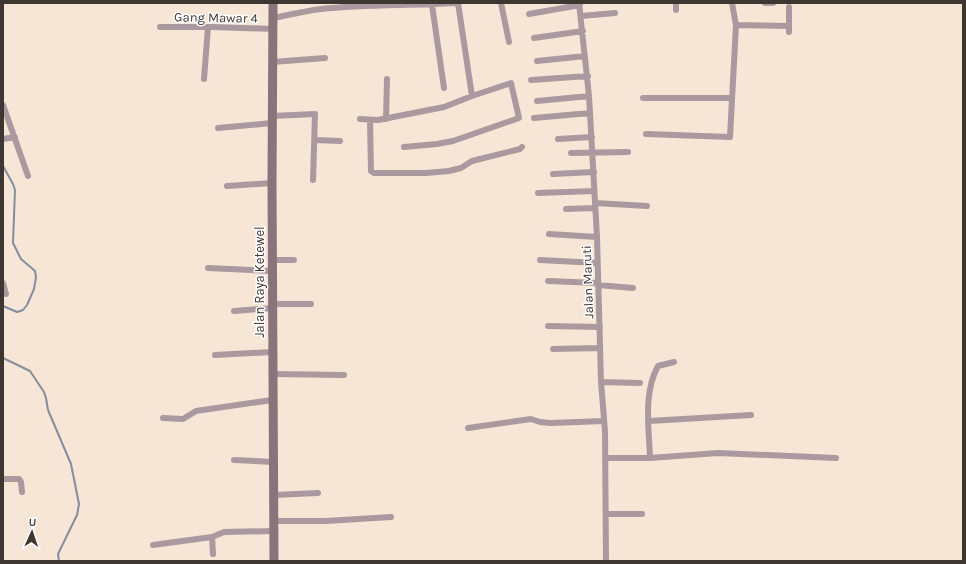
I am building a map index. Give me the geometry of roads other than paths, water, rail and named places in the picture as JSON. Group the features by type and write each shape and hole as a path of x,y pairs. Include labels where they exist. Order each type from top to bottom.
{"main road":[{"name":"Jalan Raya Ketewel","path":"273,3 272,400 274,462 274,561"}],"street":[{"path":"273,18 322,9 394,4 432,5 457,3 472,96"},
{"path":"501,3 509,42"},
{"path":"646,134 730,138 736,25 732,3"},
{"path":"765,3 773,3"},
{"path":"529,14 579,4"},
{"name":"Jalan Maruti","path":"579,4 590,96 594,172 601,382 604,421 606,561"},
{"path":"432,5 444,88"},
{"path":"736,25 789,29 790,7"},
{"path":"581,16 614,13"},
{"name":"Gang Mawar 4","path":"160,27 273,29"},
{"path":"204,79 208,27"},
{"path":"534,38 583,31"},
{"path":"537,61 585,56"},
{"path":"272,62 325,58"},
{"path":"531,80 588,76"},
{"path":"386,79 386,119"},
{"path":"360,119 386,119 444,107 512,83 519,118 453,141 404,147"},
{"path":"536,101 590,96"},
{"path":"643,98 732,98"},
{"path":"3,105 28,176"},
{"path":"534,118 590,113"},
{"path":"218,128 272,119 316,115 313,180"},
{"path":"370,120 371,170 374,173 426,172 457,169 472,161 520,149 522,147"},
{"path":"4,139 15,137"},
{"path":"558,139 592,137"},
{"path":"315,140 340,140"},
{"path":"572,153 628,152"},
{"path":"553,174 594,172"},
{"path":"227,186 272,183"},
{"path":"538,193 594,191"},
{"path":"566,209 595,205 647,206"},
{"path":"549,234 597,237"},
{"path":"272,260 294,260"},
{"path":"540,260 597,263"},
{"path":"208,268 272,271"},
{"path":"548,281 633,288"},
{"path":"3,283 6,294"},
{"path":"234,311 272,306 311,304"},
{"path":"548,326 600,327"},
{"path":"553,349 600,348"},
{"path":"214,355 272,352"},
{"path":"650,458 648,398 657,367 674,362"},
{"path":"272,374 344,375"},
{"path":"601,382 640,383"},
{"path":"164,418 183,419 196,411 272,400"},
{"path":"649,421 751,415"},
{"path":"468,428 531,419 551,423 604,421"},
{"path":"605,458 650,458 718,453 836,458"},
{"path":"234,460 274,462"},
{"path":"3,479 21,480 22,492"},
{"path":"274,495 318,493"},
{"path":"606,514 642,514"},
{"path":"274,521 326,521 391,517"},
{"path":"153,544 212,537 224,532 274,530"},
{"path":"212,537 213,554"}],"waterway":[{"path":"3,166 15,190 13,243 21,259 35,271 36,277 34,289 27,305 23,310 17,312 3,306"},
{"path":"3,358 30,371 44,392 48,410 71,464 79,504 77,515 58,554 59,561"}]}
